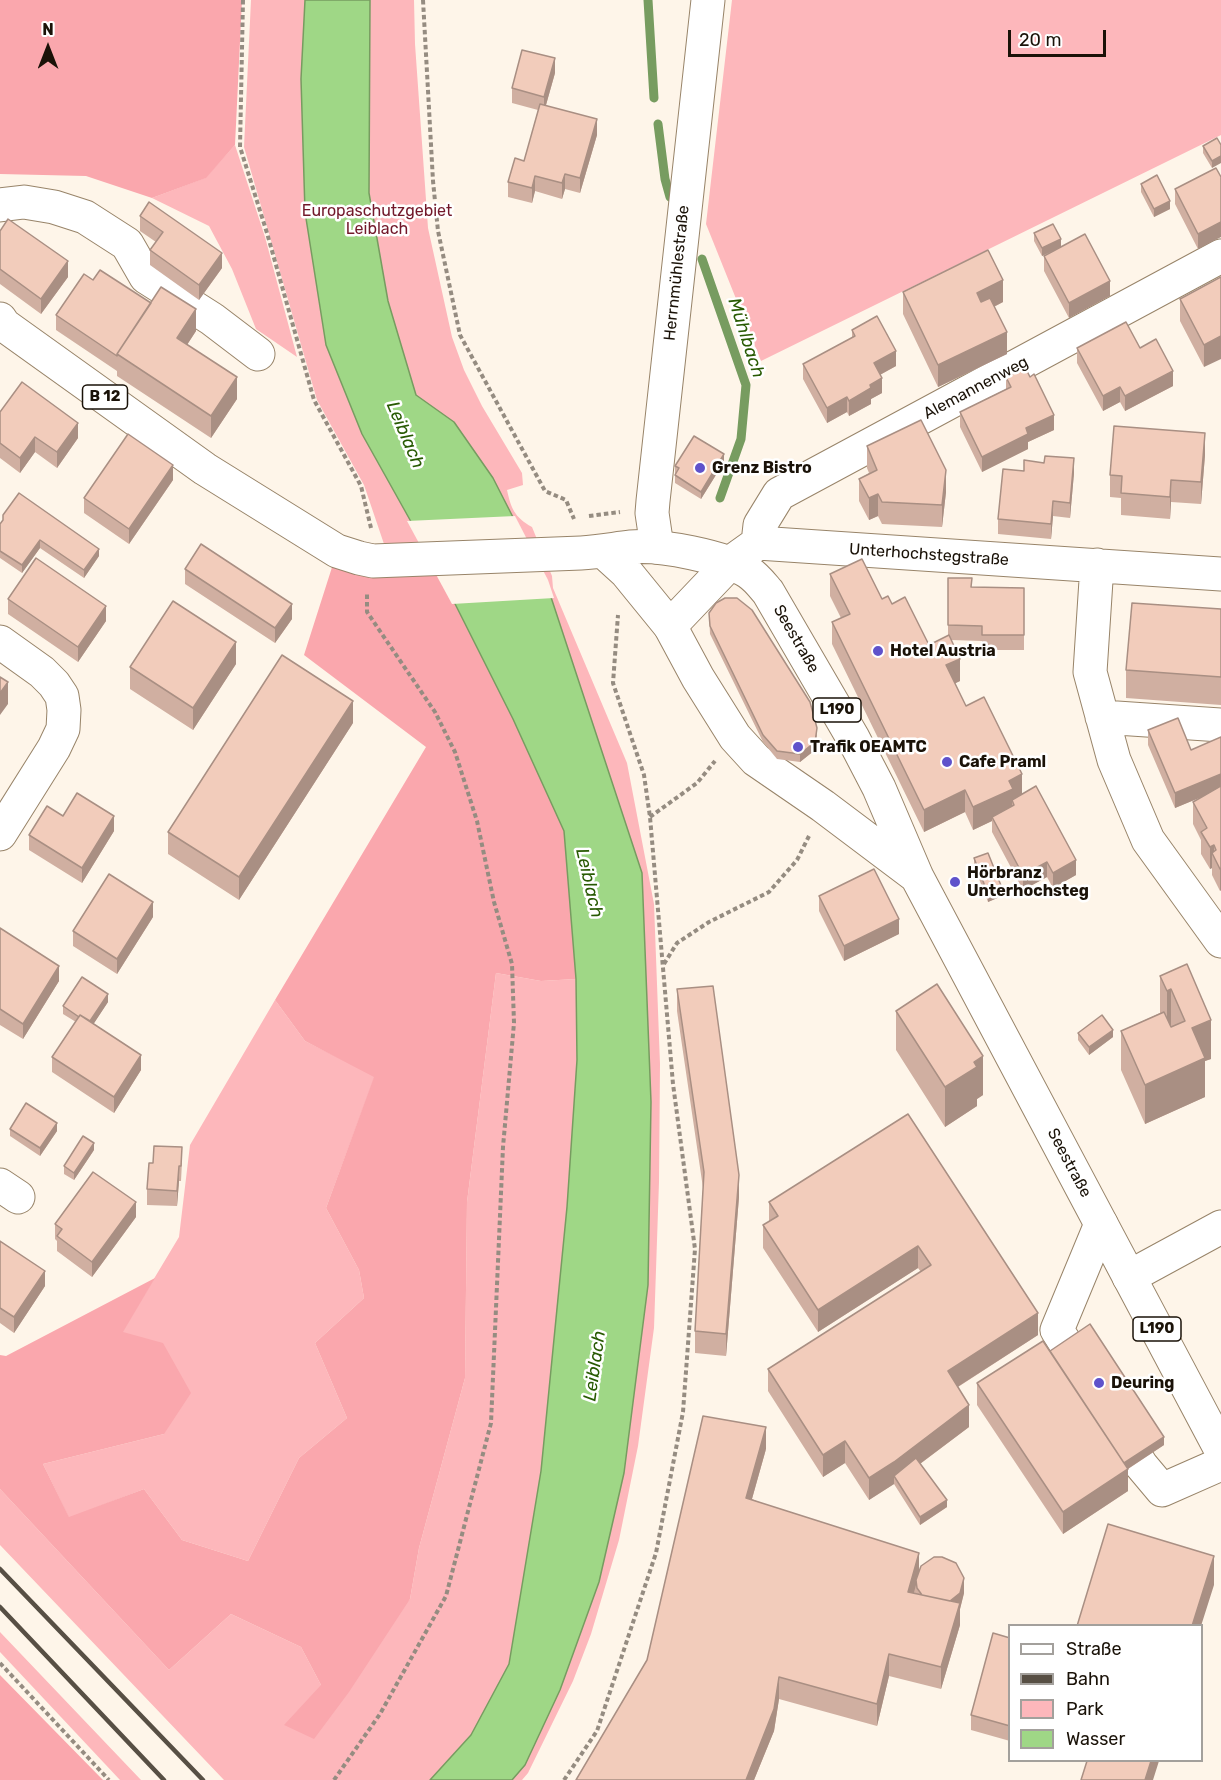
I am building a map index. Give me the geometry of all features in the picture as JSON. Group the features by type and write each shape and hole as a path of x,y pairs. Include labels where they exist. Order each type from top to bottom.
{"main road":[{"name":"Herrnmühlestraße","path":"657,547 652,513 653,501 708,0"},
{"path":"0,205 24,202 54,207 85,217 127,244 147,277 212,319 258,354"},
{"name":"Alemannenweg","path":"759,543 760,525 779,494 1221,256"},
{"name":"B 12","path":"1,323 205,469 337,551 358,558 391,561 466,557"},
{"path":"670,626 730,563 759,543"},
{"name":"Unterhochstegstraße","path":"759,543 1221,574"},
{"name":"Seestraße","path":"615,562 632,547 657,547 730,563 750,573 768,592 853,738 879,788 917,877 1221,1450"},
{"name":"Seestraße","path":"466,557 566,553 615,562 670,626 698,678 735,736 756,760 823,806 917,877"},
{"path":"1096,566 1090,672 1114,760 1148,840 1221,941"},
{"path":"0,642 48,678 62,696 64,710 63,729 54,748 0,834"},
{"path":"1102,717 1221,725"},
{"path":"1101,1224 1057,1330 1141,1465 1162,1490 1221,1464"},
{"path":"1129,1277 1221,1227"}],"path":[{"path":"243,0 240,147 314,400 361,486 372,529"},
{"path":"423,0 438,231 460,335 545,491 566,500 574,519 621,512"},
{"path":"564,1780 597,1731 657,1553 683,1412 695,1249 673,1084 664,965 644,775 613,683 618,593 615,562"},
{"path":"334,1780 380,1714 446,1596 491,1424 503,1148 514,1023 512,963 494,902 477,822 455,752 435,712 366,612 367,593"},
{"path":"650,817 697,783 735,736"},
{"path":"664,965 677,943 709,922 769,892 797,860"},
{"path":"0,1663 110,1780"}],"green space":[{"path":"251,0 305,0 301,79 305,212 326,345 362,434 423,543 384,544 364,485 317,400 244,147"},
{"name":"Europaschutzgebiet Leiblach","path":"328,0 414,0 428,228 452,337 464,370 482,406 522,473 523,485 507,490 510,502 517,516 532,527 552,576 553,588 627,763 654,904 660,1064 659,1182 654,1328 638,1446 619,1540 591,1634 573,1681 528,1773 522,1780 460,1780 532,1666 606,943 399,426"},
{"path":"732,0 1221,0 1221,135 761,361 706,224"},
{"path":"235,145 265,237 297,357 256,329 232,269 209,226 152,198 205,178"},
{"path":"496,973 541,981 576,979 577,1060 567,1207 541,1471 509,1664 471,1735 430,1780 224,1780 0,1545 0,1489 169,1670 231,1614 301,1647 321,1685 410,1599 419,1548 465,1378 467,1202"},
{"path":"275,1000 305,1041 375,1076 326,1208 359,1270 364,1298 315,1343 347,1418 299,1458 248,1561 182,1540 144,1489 69,1518 43,1464 164,1434 122,1332 179,1237 190,1145"},
{"path":"0,1632 141,1780 120,1780 0,1652"}],"shaded area":[{"path":"0,0 242,0 235,145 206,178 152,198 86,176 0,174"},
{"path":"334,561 438,570 513,719 564,831 576,979 541,981 496,973 467,1202 465,1378 419,1548 410,1599 349,1692 314,1739 284,1725 321,1685 301,1647 231,1614 169,1670 0,1489 0,1355 6,1356 155,1278 123,1332 163,1343 191,1393 164,1434 43,1464 69,1517 144,1489 182,1540 248,1561 299,1458 347,1418 315,1343 364,1298 359,1270 326,1208 374,1077 305,1041 275,1000 426,747 304,655"},
{"path":"0,1675 101,1778 103,1780 0,1780"}],"water":[{"name":"Leiblach","path":"305,0 370,0 369,193 388,301 416,395 454,422 493,478 546,582 642,873 651,1102 648,1285 624,1473 599,1582 560,1690 525,1765 512,1780 430,1780 471,1735 509,1664 541,1471 567,1207 577,1060 576,979 564,831 513,719 438,570 362,434 326,345 305,212 301,79"}],"pier":[{"path":"515,516 548,580 554,598 452,604 407,521"}],"building":[{"path":"522,50 555,58 544,97 512,88"},
{"path":"540,104 597,119 580,178 565,174 562,183 535,176 532,188 508,182 515,158 524,161"},
{"path":"1217,138 1221,145 1221,156 1212,161 1203,146"},
{"path":"1216,168 1221,177 1221,222 1198,234 1175,189"},
{"path":"1157,175 1170,201 1154,209 1141,184"},
{"path":"149,202 222,253 199,285 150,250 163,232 140,216"},
{"path":"8,219 68,261 41,299 0,269 0,231"},
{"path":"1053,224 1061,239 1042,248 1034,233"},
{"path":"1085,234 1110,281 1069,303 1044,256"},
{"path":"988,250 1003,280 977,293 981,302 990,298 1007,332 938,365 903,292"},
{"path":"100,270 151,303 117,356 56,315 84,274 93,280"},
{"path":"1221,277 1221,336 1204,345 1180,299"},
{"path":"161,287 196,309 177,338 237,377 211,416 117,354"},
{"path":"877,316 896,351 874,363 882,378 870,385 871,388 849,401 847,397 827,408 803,364 855,336 852,330"},
{"path":"1126,322 1140,348 1156,339 1173,371 1125,396 1120,387 1103,396 1077,348"},
{"path":"1025,367 1030,377 1034,374 1054,415 1026,428 1028,434 982,457 960,412 1011,387 1006,377"},
{"path":"22,382 78,423 57,452 35,437 20,458 0,443 0,412"},
{"path":"921,420 946,470 942,505 882,502 878,494 869,498 859,479 877,470 867,446"},
{"path":"1114,426 1205,433 1201,482 1171,480 1170,497 1121,493 1122,476 1110,475"},
{"path":"128,434 173,465 129,529 84,498"},
{"name":"Grenz Bistro","path":"694,436 724,454 701,492 675,475 679,468 675,466"},
{"path":"1045,456 1074,458 1070,503 1053,501 1051,524 998,519 1003,469 1024,471 1024,460 1044,463"},
{"path":"19,493 99,549 84,570 40,540 22,565 0,551 0,524 3,515"},
{"path":"201,544 292,604 275,628 185,569"},
{"path":"36,558 106,606 78,647 8,599"},
{"path":"862,559 882,599 888,596 892,604 905,597 929,645 949,635 960,659 946,665 966,706 984,697 1022,774 1009,781 1013,789 973,807 965,790 924,810 832,622 850,614 830,574"},
{"path":"948,578 972,578 971,587 1024,588 1024,635 982,635 982,626 948,625"},
{"path":"725,598 737,598 752,610 810,702 817,728 815,742 800,754 777,751 763,735 710,626 709,613 716,603"},
{"path":"173,601 236,642 193,708 130,667"},
{"path":"1132,603 1221,609 1221,677 1126,670"},
{"path":"282,655 353,701 239,877 168,832"},
{"path":"0,677 8,682 0,693"},
{"path":"1178,718 1191,750 1221,737 1221,774 1175,793 1148,730"},
{"path":"1036,786 1076,860 1053,873 1047,862 1023,875 992,817 1014,805 1012,800"},
{"path":"1221,786 1220,869 1212,853 1216,850 1214,845 1210,847 1201,832 1207,828 1193,802"},
{"path":"77,793 114,816 82,868 29,835 47,806 63,816"},
{"path":"988,853 1002,888 988,894 974,858"},
{"path":"874,869 899,919 844,946 819,896"},
{"path":"109,874 153,902 117,959 73,931"},
{"path":"0,928 59,966 23,1024 0,1009"},
{"path":"1187,964 1211,1020 1192,1028 1205,1058 1145,1085 1121,1031 1164,1012 1171,1027 1185,1021 1171,989 1167,991 1160,976"},
{"path":"82,977 108,994 90,1021 80,1015 79,1017 63,1006"},
{"path":"937,984 983,1056 974,1062 977,1067 945,1087 896,1011"},
{"path":"713,986 739,1175 726,1334 695,1331 704,1172 677,989"},
{"path":"80,1015 141,1055 114,1097 52,1057"},
{"path":"1102,1015 1113,1030 1089,1047 1078,1033"},
{"path":"26,1103 57,1123 40,1148 10,1129"},
{"path":"908,1114 1038,1313 948,1371 969,1405 894,1462 869,1478 845,1441 823,1455 768,1369 931,1265 918,1246 818,1310 763,1225 778,1216 769,1202"},
{"path":"83,1136 94,1143 74,1173 64,1166"},
{"path":"154,1146 182,1147 177,1191 147,1189 149,1163 153,1163"},
{"path":"93,1172 136,1202 92,1262 57,1236 62,1229 55,1224"},
{"path":"0,1241 45,1271 14,1317 0,1308"},
{"path":"1090,1324 1164,1437 1124,1463 1050,1351"},
{"path":"1043,1341 1128,1469 1063,1512 977,1383"},
{"path":"703,1416 766,1427 746,1498 919,1553 908,1592 960,1603 941,1667 889,1654 877,1704 779,1677 774,1709 746,1780 576,1780 647,1660"},
{"path":"916,1458 947,1500 920,1517 894,1476"},
{"path":"1108,1524 1214,1556 1193,1624 1078,1624"},
{"path":"934,1557 942,1557 956,1563 964,1578 960,1593 950,1601 922,1595 917,1588 916,1580 921,1566"},
{"path":"993,1633 1008,1637 1008,1725 971,1715"},
{"path":"1087,1762 1151,1762 1145,1780 1081,1780"}],"waterway":[{"name":"Mühlbach","path":"648,0 654,98"},
{"name":"Mühlbach","path":"658,124 665,179 670,197"},
{"name":"Mühlbach","path":"702,259 746,385 741,439 720,498"}],"railway":[{"path":"0,1569 203,1780"},
{"path":"0,1607 164,1780"}],"place":[{"name":"Grenz Bistro","path":"700,468"},
{"name":"Hotel Austria","path":"878,651"},
{"name":"Trafik OEAMTC","path":"798,747"},
{"name":"Cafe Praml","path":"947,762"},
{"name":"Hörbranz Unterhochsteg","path":"955,882"},
{"name":"Deuring","path":"1099,1383"}]}
